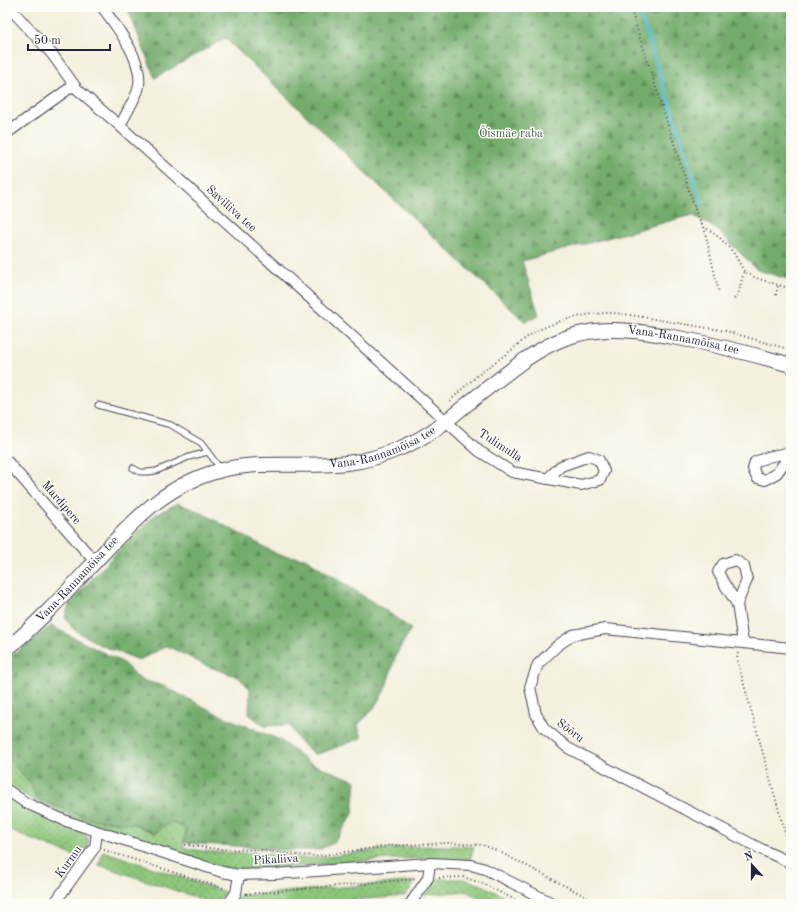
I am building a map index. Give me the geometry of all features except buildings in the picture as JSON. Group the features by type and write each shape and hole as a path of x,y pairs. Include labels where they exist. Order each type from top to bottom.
{"street":[{"name":"Saviliiva tee","path":"9,7 52,54 77,89 120,126 442,418"},
{"path":"102,7 119,29 133,54 140,80 138,91 120,126"},
{"path":"7,133 74,85"},
{"name":"Vana-Rannamõisa tee","path":"7,649 48,612 126,529 155,502 178,488 201,477 222,470 245,466 346,463 381,456 405,447 425,436 442,418 539,350 559,340 576,334 593,331 625,330 652,333 722,347 791,365"},
{"name":"Tulimulla","path":"442,418 479,451 512,472 547,479 581,485 600,480 604,471 599,460 589,456 561,466 547,479"},
{"name":"Mardipere","path":"7,461 96,562"},
{"path":"737,604 743,643"},
{"name":"Sõõru","path":"791,648 605,629 573,635 558,645 538,664 530,687 536,714 544,728 568,748 763,850 791,863"},
{"name":"Pikaliiva","path":"7,790 26,803 66,821 222,872 240,875 430,863 471,865 485,869 554,904"},
{"name":"Kurmu","path":"54,904 95,847 97,832"},
{"path":"410,904 428,878 430,863"},
{"path":"228,904 236,893 240,875"}],"lane":[{"path":"98,405 171,425 201,442 222,470"},
{"path":"133,468 140,472 152,472 208,452"}],"path":[{"path":"630,7 697,215 703,226 719,293"},
{"path":"703,226 720,238 733,252 744,271 756,278 791,289"},
{"path":"734,299 738,294 744,271"},
{"path":"776,296 778,285"},
{"path":"442,418 462,389 486,368 533,334 556,323 596,313 610,312 726,331 791,350"},
{"path":"743,643 738,650 737,659 791,854"}],"green space":[{"name":"Õismäe raba","path":"127,7 791,7 791,280 757,270 715,228 692,215 522,261 539,315 525,322 394,200 225,38 155,78"},
{"path":"178,503 202,513 279,555 305,558 388,612 411,629 396,655 385,690 372,711 358,725 362,738 315,755 299,741 289,725 264,726 249,714 250,689 238,677 207,666 167,646 139,660 98,644 73,629 65,617 70,602 121,548 155,515"},
{"path":"51,626 122,662 141,680 164,686 218,714 280,740 310,763 356,781 353,814 334,843 318,850 280,850 184,843 186,829 171,822 155,833 133,824 90,819 36,799 32,785 7,757 7,659"},
{"path":"7,757 32,785 37,799 90,819 133,824 155,833 171,822 186,829 183,847 201,851 263,853 313,858 401,848 438,846 474,847 470,860 456,858 390,859 260,869 238,869 216,866 78,820 36,802 7,784"},
{"path":"7,795 30,811 80,831 88,838 88,848 83,859 20,835 7,827"},
{"path":"103,851 225,892 216,904 99,865"},
{"path":"434,879 463,879 482,885 519,904 490,904 466,891 423,895"},
{"path":"416,881 405,896 300,904 233,904 240,894 247,895"}],"waterway":[{"path":"638,7 702,204"}]}
